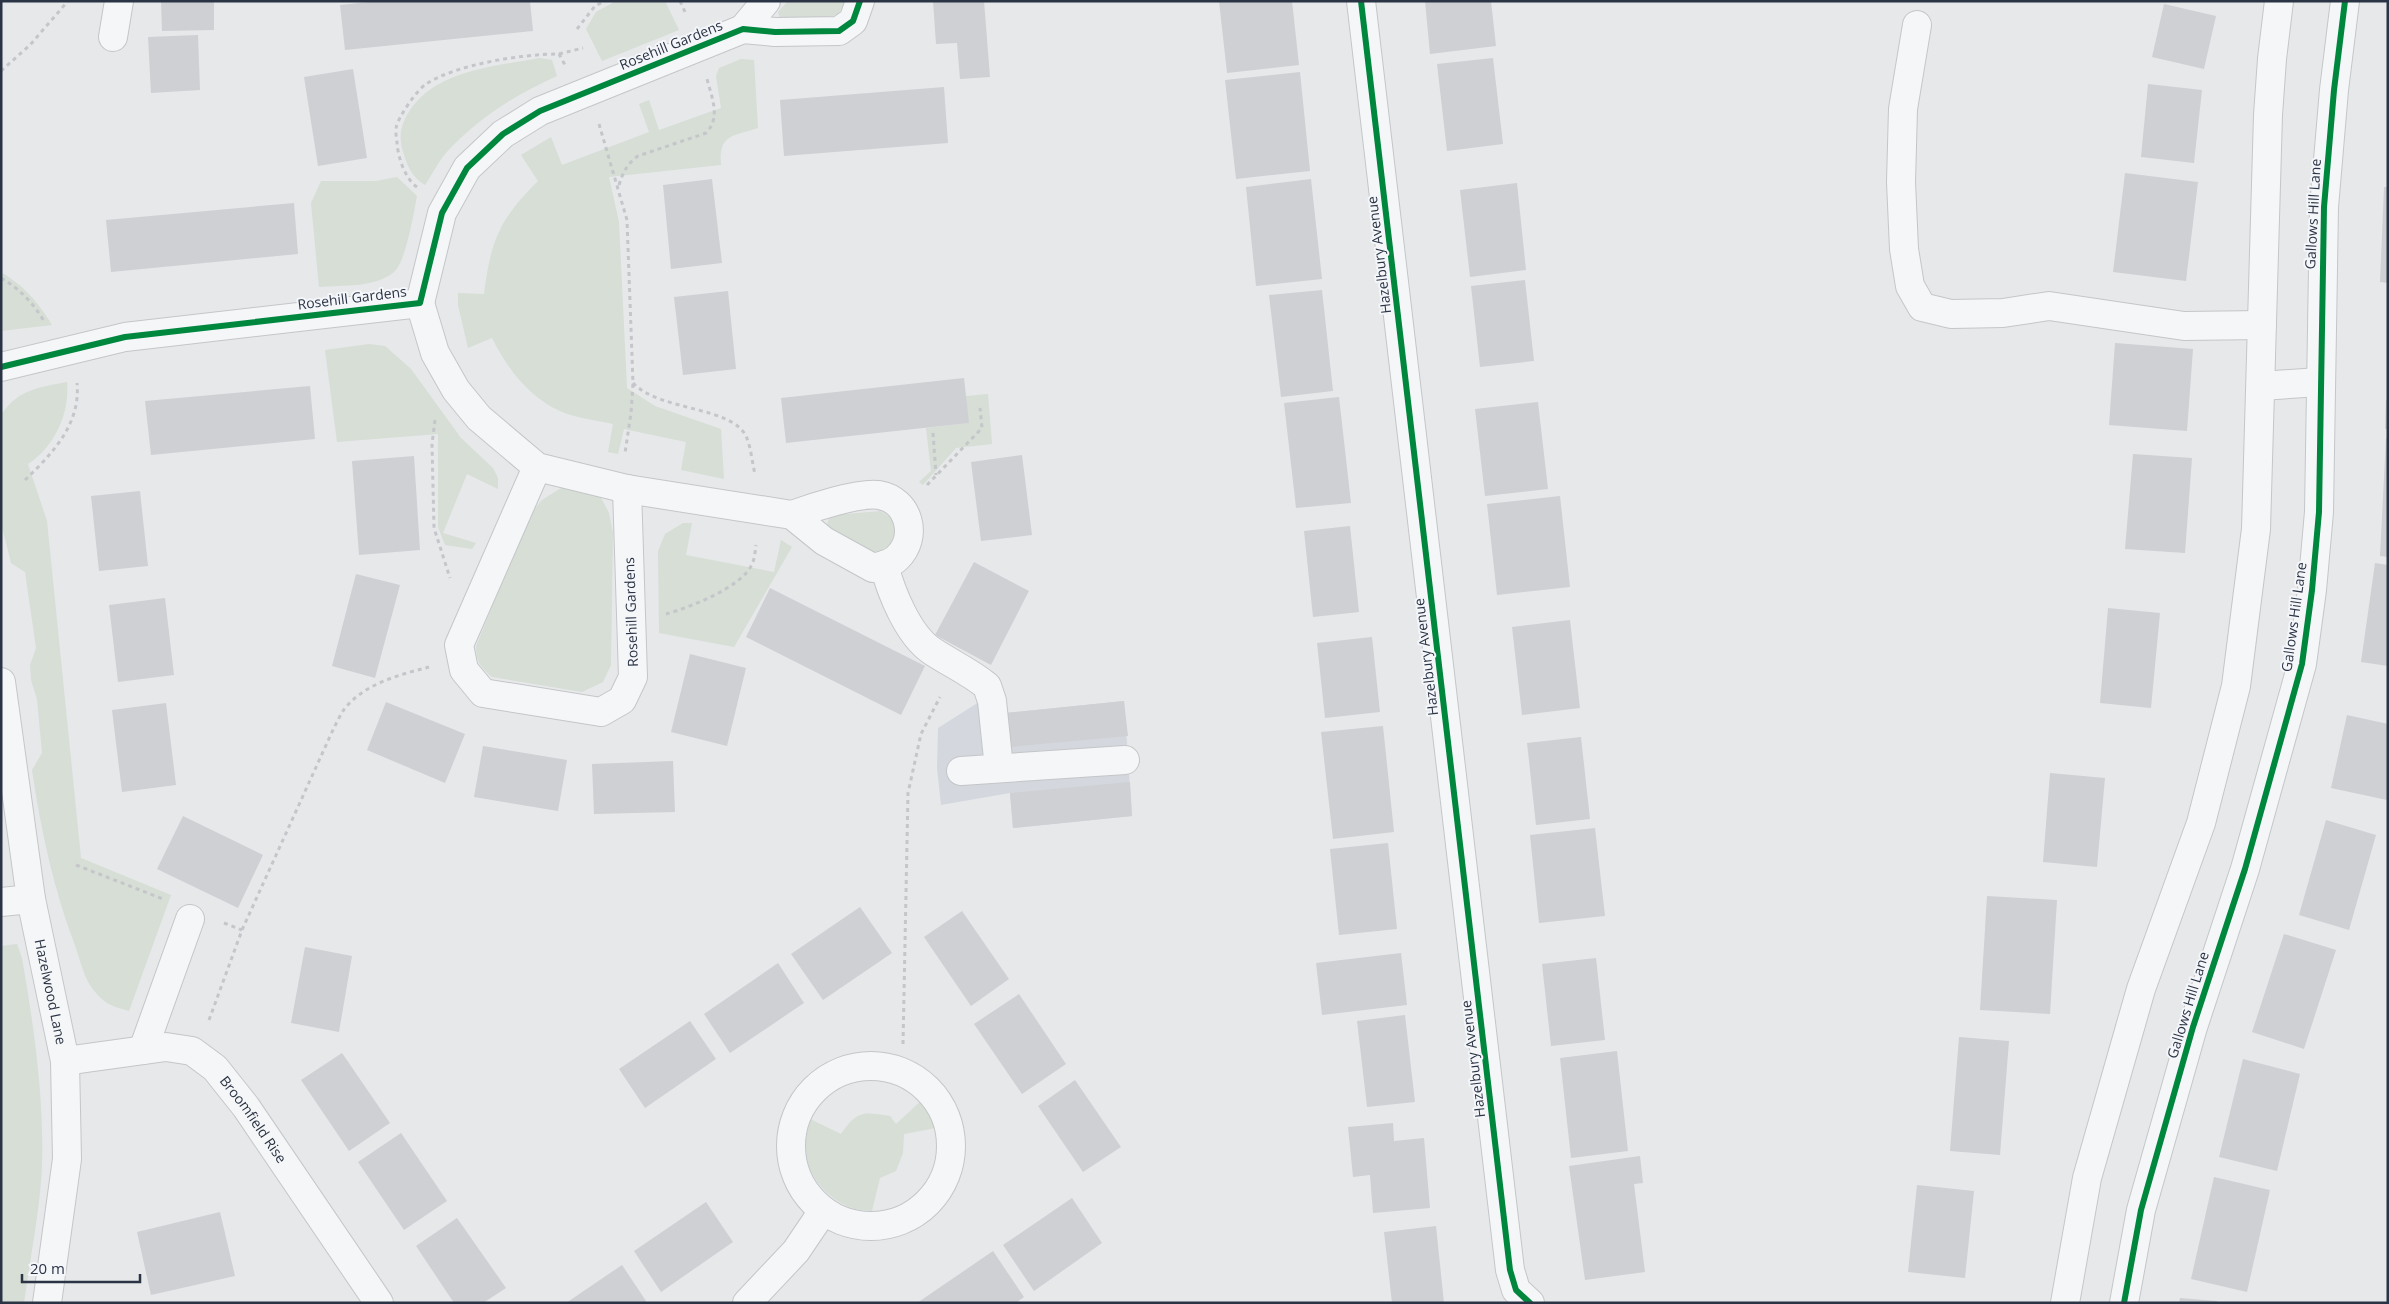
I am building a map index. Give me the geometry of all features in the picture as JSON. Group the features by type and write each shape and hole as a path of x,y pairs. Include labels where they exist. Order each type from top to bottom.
{"street":[{"path":"114,37 119,1"},
{"name":"Rosehill Gardens","path":"743,29 766,1"},
{"name":"Rosehill Gardens","path":"860,1 853,21 839,31 776,32 743,29 540,111 503,134 467,168 442,213 420,302 435,353 456,390 479,418 537,467 627,489 792,515 828,503 878,495 892,499 906,514 910,530 906,545 897,558 884,565"},
{"name":"Hazelbury Avenue","path":"1362,1 1510,1270 1516,1290 1530,1303"},
{"path":"2065,1303 2087,1178 2141,989 2201,823 2236,686 2256,529 2268,115 2279,1"},
{"name":"Gallows Hill Lane","path":"2124,1303 2141,1210 2193,1027 2245,869 2302,664 2312,590 2318,512 2321,421 2319,382 2324,207 2334,90 2345,1"},
{"path":"1917,25 1903,109 1901,182 1904,249 1910,286 1922,307 1951,314 2003,313 2049,306 2184,326 2262,325"},
{"name":"Rosehill Gardens","path":"1,367 125,337 420,302"},
{"path":"2261,386 2319,382"},
{"name":"Rosehill Gardens","path":"537,467 459,645 464,670 483,693 601,712 622,700 633,677 627,489"},
{"path":"792,515 824,541 873,568 884,565 889,585 914,633 930,650 987,686 992,701 999,768"},
{"name":"Hazelwood Lane","path":"1,682 31,899 65,1061 67,1159 47,1303"},
{"path":"961,771 1125,760"},
{"path":"1,902 31,899"},
{"path":"142,1050 202,919"},
{"name":"Broomfield Rise","path":"65,1061 166,1047 192,1051 215,1068 246,1107 380,1303"},
{"path":"879,1066 906,1073 928,1090 939,1106 944,1114 951,1141 948,1169 936,1194 915,1213 899,1221 872,1227 844,1222 823,1211 808,1197 794,1172 790,1145 800,1106 818,1084 852,1068 879,1066"},
{"path":"747,1303 796,1251 823,1211"}],"path":[{"path":"1,71 30,45 68,1"},
{"path":"577,29 595,6 605,1"},
{"path":"422,188 415,186 406,174 397,148 396,127 407,106 426,84 474,65 539,54 559,54 583,48"},
{"path":"559,54 567,69"},
{"path":"618,185 629,163 638,156 706,134 711,128 715,122 706,71"},
{"path":"598,121 627,220 633,383 632,413 625,455"},
{"path":"1,278 14,286 31,302 44,322"},
{"path":"25,480 53,452 66,432 78,393 77,382 73,374"},
{"path":"633,383 642,392 655,398 728,419 746,435 755,477"},
{"path":"926,488 936,475 982,428 980,408"},
{"path":"437,416 433,427 432,444 434,528 451,581"},
{"path":"933,433 936,475"},
{"path":"660,616 709,598 736,581 752,566 758,539"},
{"path":"207,1026 242,930 332,732 346,708 366,690 388,679 432,666"},
{"path":"903,1044 908,793 921,734 944,690"},
{"path":"76,865 168,901"},
{"path":"202,919 242,930"}],"shaded area":[{"path":"616,1 665,1 679,30 602,61 586,29 596,12"},
{"path":"788,1 845,1 839,13 833,16 786,22 780,19 778,12"},
{"path":"539,58 552,60 557,76 512,99 484,118 458,140 443,157 425,185 420,182 405,159 401,143 402,127 405,119 418,100 432,88 465,73"},
{"path":"741,59 754,60 758,128 735,135 725,142 722,147 721,165 609,177 619,222 627,388 655,406 721,429 724,479 681,470 686,442 624,429 618,454 608,452 613,424 560,411 538,398 512,371 492,338 468,348 458,305 458,293 484,294 490,259 499,232 514,208 538,181 521,155 551,137 562,165 649,132 639,104 649,100 659,130 721,108 716,76 719,68"},
{"path":"397,177 417,196 406,247 395,271 388,276 369,283 319,287 311,203 321,181 376,181"},
{"path":"1,272 30,295 52,325 1,331"},
{"path":"369,344 385,346 411,369 461,438 493,468 498,478 498,489 467,474 443,533 476,543 472,549 445,545 438,527 438,434 337,442 325,350"},
{"path":"67,382 66,406 58,429 45,449 28,464 47,521 81,858 171,895 129,1011 107,1003 92,988 86,978 55,883 44,838 32,770 42,753 37,699 31,680 30,665 36,648 25,572 11,563 1,523 1,415 15,400 29,391"},
{"path":"988,394 992,444 956,448 923,485 919,482 931,471 926,428 968,423 966,396"},
{"path":"561,488 580,489 600,496 609,513 613,533 611,665 603,682 582,692 492,677 484,670 478,660 476,651 476,646 531,513 542,500"},
{"path":"880,511 894,519 898,527 894,542 878,553 872,552 830,530 827,524 829,518 834,515"},
{"path":"683,523 692,523 686,555 774,572 781,540 792,547 734,647 659,633 658,551 665,534"},
{"path":"1124,701 1132,816 1013,828 1010,793 941,805 937,768 938,728 979,702 1005,713"},
{"path":"17,944 22,958 40,1088 42,1166 37,1217 24,1303 1,1303 1,946"},
{"path":"922,1100 936,1128 904,1134 903,1153 896,1171 880,1178 872,1211 855,1209 841,1203 818,1183 808,1166 806,1156 805,1147 810,1119 841,1134 852,1120 862,1114 890,1116 896,1124"}],"building":[{"path":"161,1 214,1 214,30 162,31"},
{"path":"379,1 530,1 533,31 345,50 340,5"},
{"path":"933,1 984,1 990,77 960,79 957,43 936,44"},
{"path":"1219,1 1292,1 1299,65 1227,73"},
{"path":"1425,1 1491,1 1496,46 1430,54"},
{"path":"2164,4 2216,16 2204,69 2152,57"},
{"path":"198,35 200,90 151,93 148,37"},
{"path":"1493,58 1503,144 1447,151 1437,64"},
{"path":"353,69 367,158 318,166 304,77"},
{"path":"1300,72 1310,171 1236,179 1225,80"},
{"path":"2148,84 2202,90 2194,163 2141,157"},
{"path":"944,87 948,143 784,156 780,100"},
{"path":"2125,173 2198,182 2186,281 2113,272"},
{"path":"712,179 722,263 671,269 663,185"},
{"path":"1311,179 1322,279 1256,286 1246,187"},
{"path":"1517,183 1526,270 1470,277 1460,190"},
{"path":"2384,187 2388,187 2388,283 2380,282"},
{"path":"294,203 298,254 111,272 106,220"},
{"path":"1525,280 1534,361 1480,367 1471,286"},
{"path":"1322,290 1333,391 1281,397 1269,295"},
{"path":"728,291 736,369 683,375 674,297"},
{"path":"2115,343 2193,349 2187,431 2109,425"},
{"path":"964,378 969,423 786,443 781,398"},
{"path":"310,386 315,439 151,455 145,401"},
{"path":"1339,397 1351,503 1296,508 1284,403"},
{"path":"2386,400 2388,400 2388,429 2385,429"},
{"path":"1538,402 1548,489 1485,496 1475,409"},
{"path":"2386,438 2388,439 2388,557 2380,556"},
{"path":"2133,454 2192,458 2185,553 2125,549"},
{"path":"1022,455 1032,535 981,541 971,462"},
{"path":"414,456 420,550 359,555 352,461"},
{"path":"140,491 148,566 99,571 91,496"},
{"path":"1560,496 1570,587 1497,595 1487,504"},
{"path":"1350,526 1359,612 1313,617 1304,531"},
{"path":"974,562 1029,591 991,665 935,635"},
{"path":"2375,563 2388,565 2388,666 2361,662"},
{"path":"356,574 400,585 375,678 332,666"},
{"path":"770,588 925,666 901,715 746,637"},
{"path":"165,598 174,675 118,682 109,605"},
{"path":"2108,608 2160,613 2151,708 2100,703"},
{"path":"1570,620 1580,708 1522,715 1512,627"},
{"path":"1372,637 1380,712 1325,718 1317,643"},
{"path":"690,654 746,668 727,746 671,732"},
{"path":"1124,701 1128,736 1009,747 1005,713"},
{"path":"386,702 465,734 445,783 367,750"},
{"path":"166,703 176,785 122,792 112,710"},
{"path":"2347,715 2388,724 2387,800 2331,788"},
{"path":"1383,726 1394,832 1333,839 1321,732"},
{"path":"1581,737 1590,819 1536,825 1527,743"},
{"path":"483,746 567,760 558,811 474,797"},
{"path":"673,761 675,812 594,814 592,764"},
{"path":"2050,773 2105,778 2097,867 2043,862"},
{"path":"1130,782 1132,816 1013,828 1010,793"},
{"path":"183,816 263,855 238,908 157,869"},
{"path":"2326,820 2376,835 2349,930 2299,915"},
{"path":"1595,828 1605,916 1539,923 1530,835"},
{"path":"1388,843 1397,929 1339,935 1330,849"},
{"path":"1987,896 2057,900 2050,1014 1980,1010"},
{"path":"860,907 892,953 823,1000 791,954"},
{"path":"962,911 1009,979 971,1006 924,937"},
{"path":"2284,934 2336,950 2304,1049 2252,1032"},
{"path":"305,947 352,956 339,1032 291,1023"},
{"path":"1401,953 1407,1005 1322,1015 1316,963"},
{"path":"1596,958 1605,1040 1551,1046 1542,964"},
{"path":"778,963 804,1003 730,1053 704,1014"},
{"path":"1019,994 1066,1064 1022,1094 974,1024"},
{"path":"1405,1015 1415,1102 1367,1107 1357,1021"},
{"path":"690,1021 716,1059 645,1108 619,1069"},
{"path":"1959,1037 2009,1041 2000,1155 1950,1151"},
{"path":"1617,1051 1628,1151 1571,1158 1560,1058"},
{"path":"342,1053 390,1123 349,1151 301,1080"},
{"path":"2243,1059 2300,1074 2277,1171 2219,1157"},
{"path":"1075,1080 1121,1147 1083,1172 1038,1106"},
{"path":"1393,1123 1394,1141 1424,1138 1430,1208 1373,1213 1370,1175 1353,1177 1348,1127"},
{"path":"401,1133 447,1201 404,1230 358,1162"},
{"path":"1640,1156 1643,1183 1634,1184 1645,1272 1585,1280 1569,1166"},
{"path":"2214,1177 2270,1190 2247,1292 2191,1279"},
{"path":"1917,1185 1974,1191 1965,1278 1908,1272"},
{"path":"1072,1198 1102,1243 1034,1291 1003,1245"},
{"path":"706,1202 733,1242 661,1292 634,1251"},
{"path":"220,1212 235,1276 151,1295 137,1232"},
{"path":"457,1218 506,1288 483,1303 454,1303 416,1246"},
{"path":"1436,1226 1444,1303 1392,1303 1384,1232"},
{"path":"993,1251 1024,1297 1016,1303 917,1303"},
{"path":"622,1265 646,1301 644,1303 566,1303"},
{"path":"2180,1298 2217,1301 2217,1303 2179,1303"}],"cycle path":[{"path":"1,367 125,337 420,303 442,213 467,168 503,134 540,111 743,29 775,32 839,31 853,21 860,1"},
{"path":"1361,1 1510,1270 1516,1290 1530,1303"},
{"path":"2124,1303 2141,1210 2193,1027 2245,869 2302,664 2312,590 2319,512 2324,207 2334,90 2345,1"}]}
